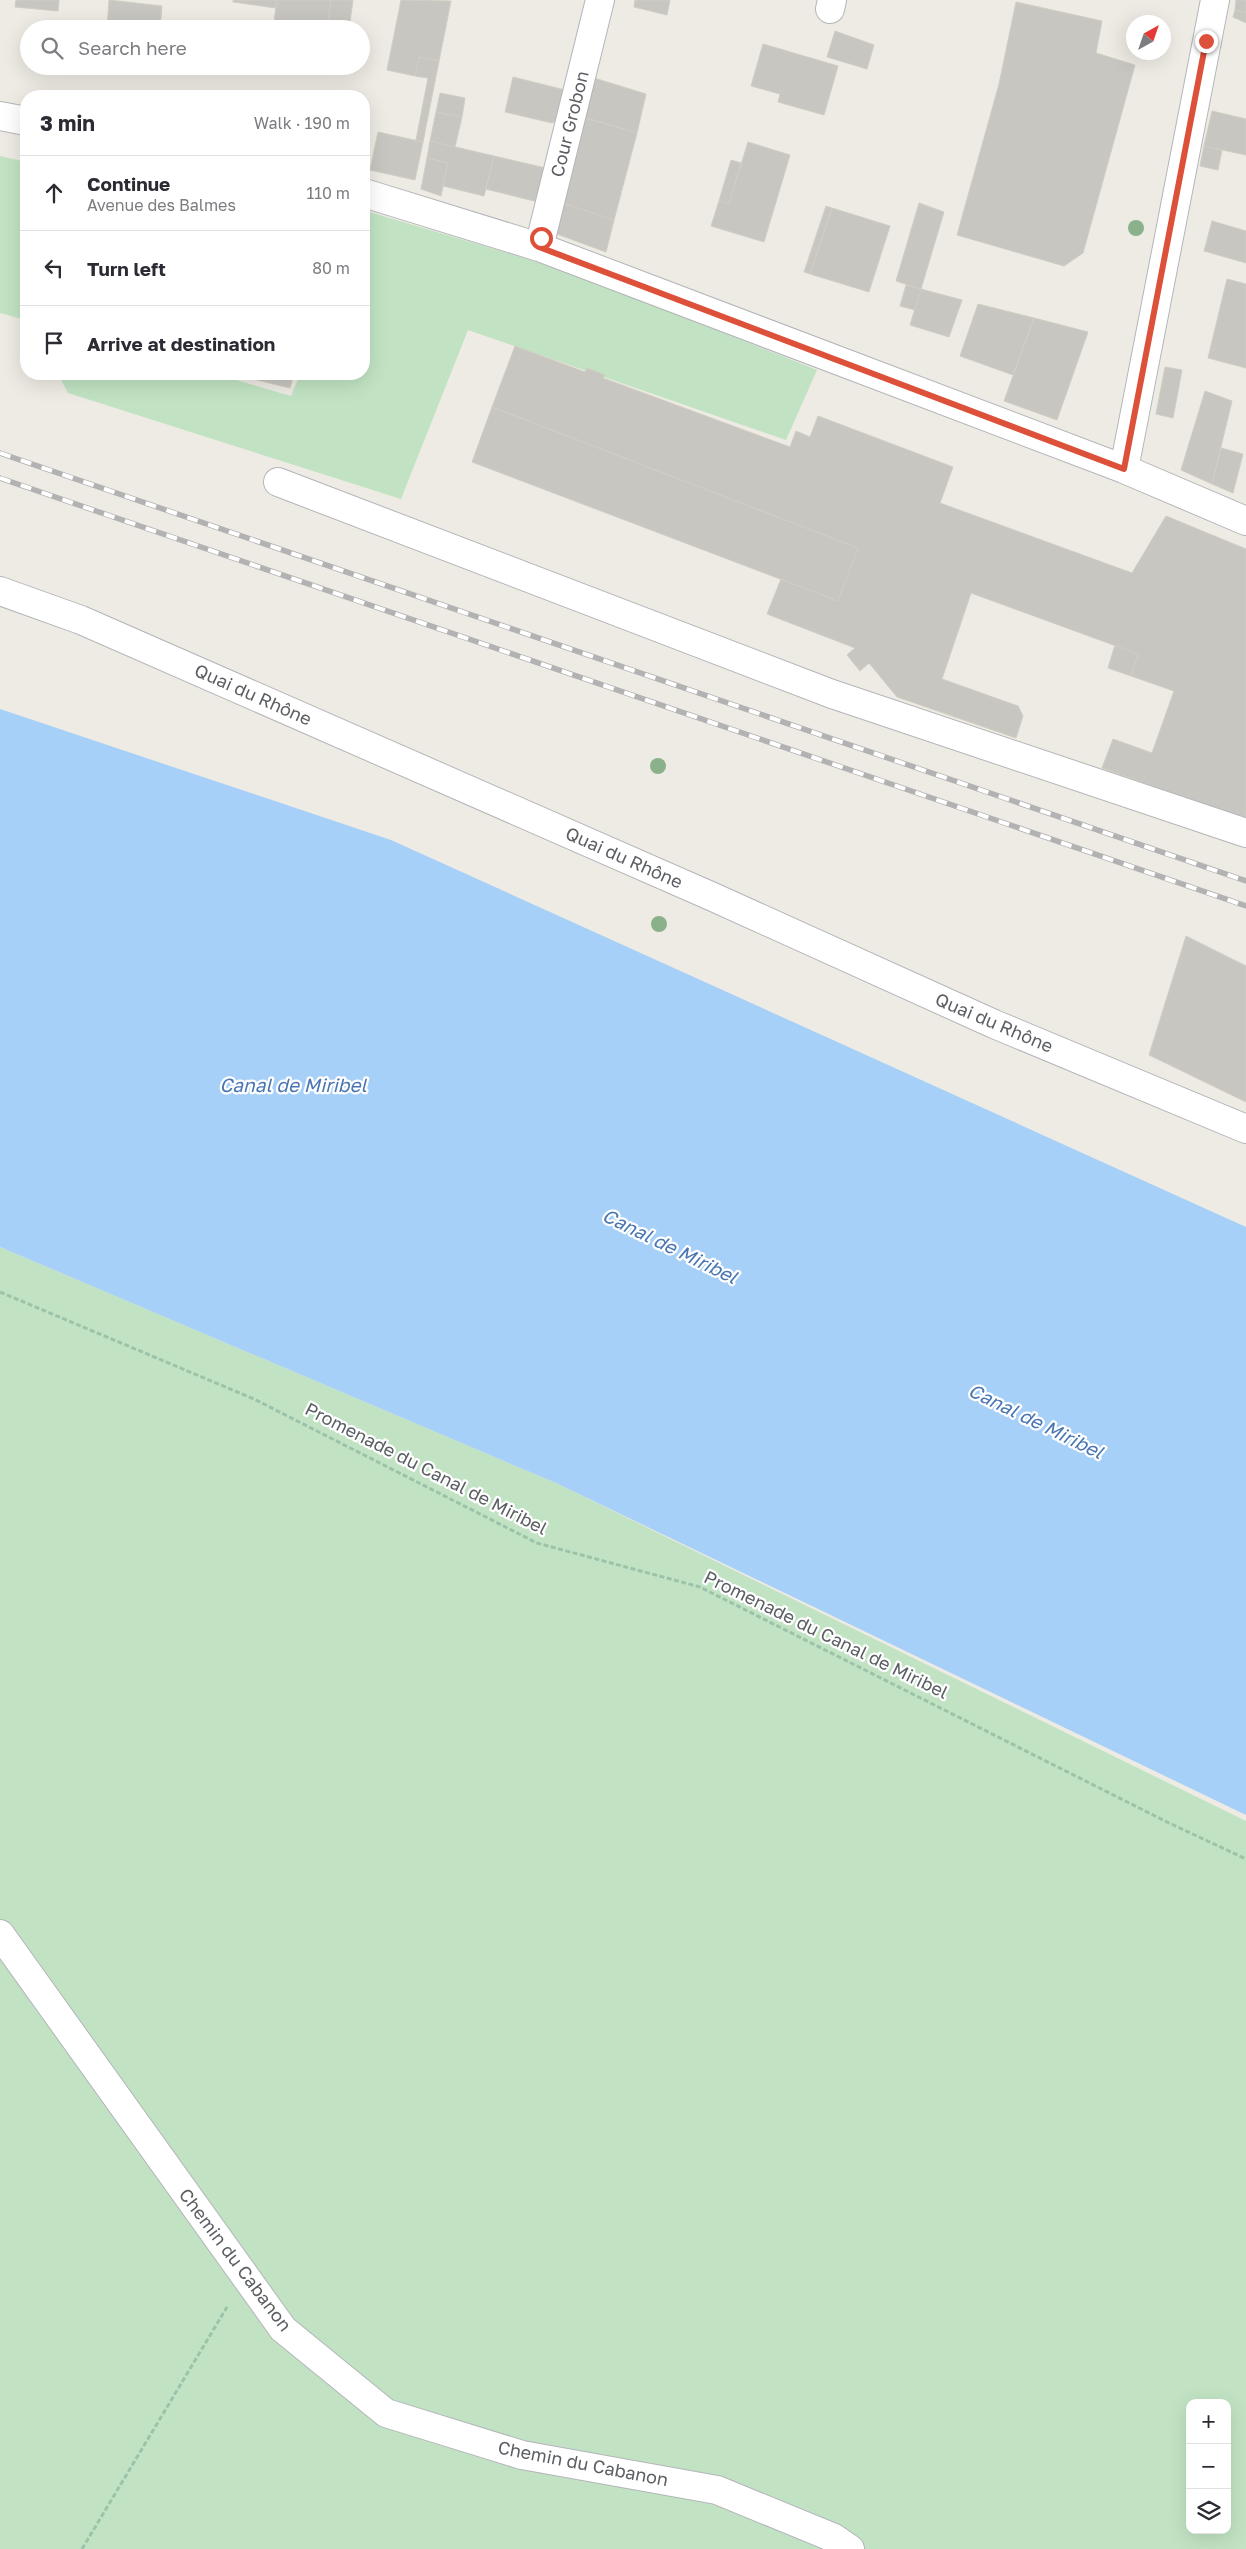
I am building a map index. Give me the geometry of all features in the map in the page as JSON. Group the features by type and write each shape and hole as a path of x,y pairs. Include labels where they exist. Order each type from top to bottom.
{"street":[{"name":"Cour Grobon","path":"539,247 600,0"},
{"path":"1124,469 1215,0"},
{"path":"0,116 20,120"},
{"path":"370,194 539,247 1124,469 1246,521"},
{"path":"278,482 832,694 1246,833"},
{"name":"Quai du Rhône","path":"0,591 81,620 704,893 994,1024 1246,1129"},
{"name":"Chemin du Cabanon","path":"0,1934 283,2329 386,2413 522,2455 717,2490 834,2538 850,2549"}],"path":[{"name":"Promenade du Canal de Miribel","path":"0,1292 254,1399 537,1543 700,1587 1167,1822 1246,1858"},
{"path":"82,2549 245,2277"}],"green space":[{"path":"0,156 20,161 20,318 0,313"},
{"path":"370,212 571,272 817,370 786,440 468,330 401,499 68,393 61,380 236,380 291,396 298,380 370,380"},
{"path":"0,1247 556,1483 1246,1821 1246,2549 0,2549"}],"water":[{"name":"Canal de Miribel","path":"0,709 391,840 1246,1227 1246,1815 556,1483 0,1247"}],"building":[{"path":"16,0 59,0 58,11 15,7"},
{"path":"109,0 162,6 161,20 108,20"},
{"path":"233,0 277,0 276,8 233,2"},
{"path":"277,0 331,0 328,20 274,20"},
{"path":"331,0 353,0 350,20 328,20"},
{"path":"401,0 451,1 439,61 419,57 415,76 387,70"},
{"path":"635,0 670,0 667,15 634,7"},
{"path":"1236,0 1246,0 1246,13 1235,10"},
{"path":"1016,2 1102,21 1096,53 1135,65 1083,253 1064,266 957,235 999,84"},
{"path":"1235,10 1246,13 1246,23 1233,17"},
{"path":"835,31 874,45 867,69 827,57"},
{"path":"763,44 838,66 824,115 778,102 780,94 751,86"},
{"path":"419,57 439,61 423,142 416,140 428,78 415,76"},
{"path":"513,77 569,91 563,118 552,123 505,112"},
{"path":"594,78 646,94 637,133 584,117"},
{"path":"440,93 465,98 462,117 436,112"},
{"path":"1212,111 1246,119 1246,155 1204,146"},
{"path":"436,112 462,117 455,147 430,141"},
{"path":"585,118 637,133 614,220 563,203"},
{"path":"378,132 423,142 415,180 370,170"},
{"path":"430,141 494,156 484,196 443,186 448,163 427,158"},
{"path":"748,142 790,155 764,242 711,226 719,201 729,204"},
{"path":"1204,146 1222,150 1218,170 1200,166"},
{"path":"494,156 550,169 542,203 486,189"},
{"path":"427,158 448,163 441,196 421,189"},
{"path":"731,160 741,163 729,204 719,201"},
{"path":"563,203 614,220 606,252 554,233"},
{"path":"919,203 944,212 921,289 896,281"},
{"path":"826,206 832,208 810,274 804,272"},
{"path":"832,208 890,226 869,292 810,274"},
{"path":"1212,221 1246,231 1246,263 1204,251"},
{"path":"1227,279 1246,284 1246,368 1208,358"},
{"path":"906,285 921,289 915,310 900,306"},
{"path":"921,289 962,300 949,337 910,325"},
{"path":"978,304 1034,318 1013,375 960,356"},
{"path":"1034,318 1088,332 1057,420 1004,401"},
{"path":"515,346 585,372 587,368 605,375 603,378 790,447 796,431 810,437 818,416 953,467 940,503 1132,573 1166,516 1246,549 1246,819 1102,768 1113,739 1152,753 1174,691 1131,676 1138,654 971,593 942,679 1018,706 1023,716 1016,738 897,697 869,663 860,671 847,655 855,648 767,614 781,579 838,601 858,548 492,407"},
{"path":"1165,367 1182,370 1173,418 1156,414"},
{"path":"257,380 292,380 290,388"},
{"path":"1205,391 1232,401 1212,484 1181,470"},
{"path":"492,407 858,548 838,601 472,462"},
{"path":"1221,448 1243,454 1233,493 1212,484"},
{"path":"1115,645 1138,654 1131,676 1108,668"},
{"path":"1186,936 1246,966 1246,1102 1149,1055"}],"railway":[{"path":"0,453 1246,881"},
{"path":"0,478 1246,906"}],"route":[{"path":"541,238 539,247 1124,469 1206,41"}]}
